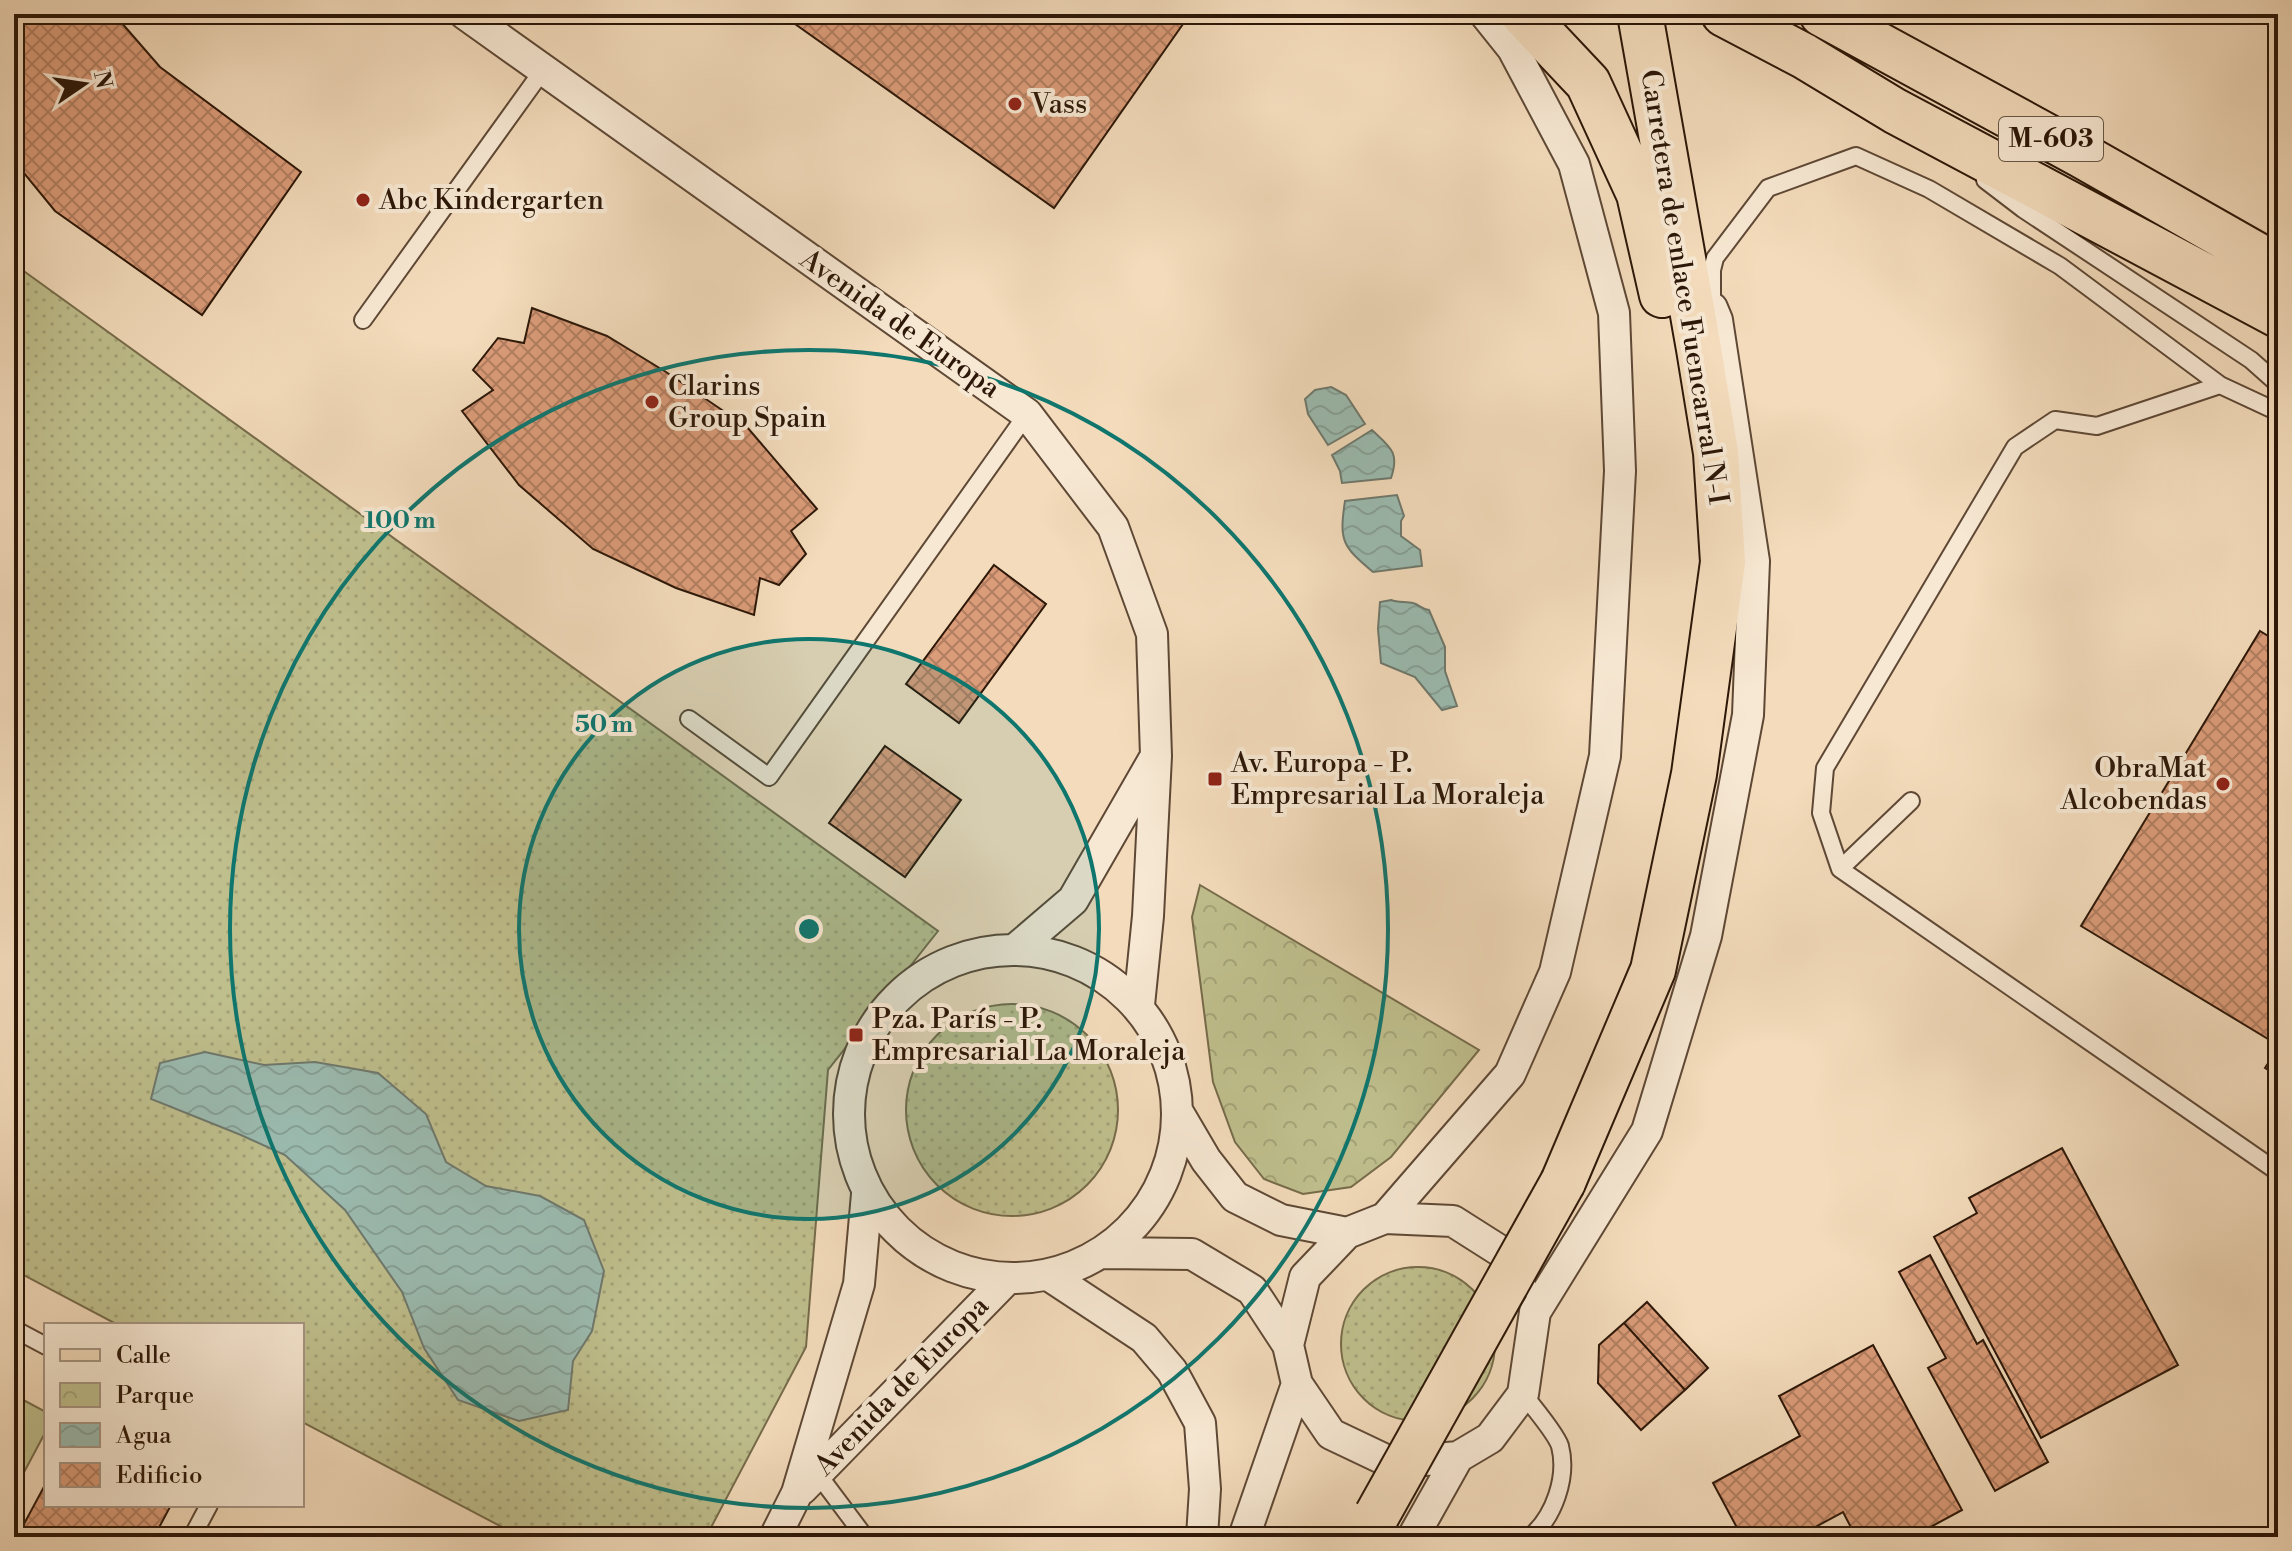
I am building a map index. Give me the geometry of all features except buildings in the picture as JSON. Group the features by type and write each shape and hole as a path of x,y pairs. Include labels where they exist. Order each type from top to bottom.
{"main road":[{"name":"Carretera de enlace Fuencarral N-I","path":"1523,14 1588,83 1639,194 1684,393 1703,702"},
{"name":"Carretera de enlace Fuencarral N-I","path":"1385,1530 1563,1182 1653,970 1694,774 1723,562 1716,453 1640,14"},
{"name":"M-603","path":"1724,14 1804,56 1895,111 2278,315"},
{"name":"M-603","path":"1822,14 2278,267"}],"street":[{"name":"Avenida de Europa","path":"465,14 1027,414 1113,527 1152,634 1156,756 1148,916 1139,1005"},
{"path":"1385,1218 1510,1074 1555,972 1605,756 1620,471 1614,313 1574,164 1513,49 1485,14"},
{"path":"1699,349 1712,308"},
{"path":"1385,1530 1458,1457 1490,1438 1523,1394 1535,1312 1647,1131 1706,936 1748,715 1754,561 1717,320 1712,308"},
{"path":"1018,947 1073,900 1156,756"},
{"path":"1179,1114 1157,1196 1104,1253 1053,1278 1006,1280 924,1254 867,1194 848,1139 853,1091 868,1042 892,998 934,966 1018,947 1072,958 1139,1005 1168,1056 1179,1114 1206,1160 1235,1197 1281,1220 1347,1233"},
{"name":"Avenida de Europa","path":"807,1483 859,1284 867,1194"},
{"path":"1288,1345 1305,1277 1347,1233 1385,1218 1453,1221 1505,1254 1535,1312"},
{"path":"1104,1253 1192,1254 1252,1290 1288,1345 1297,1384 1331,1434 1392,1463 1458,1457"},
{"path":"1053,1278 1144,1338 1172,1371 1200,1423 1205,1489 1202,1537"},
{"name":"Avenida de Europa","path":"775,1537 807,1483 1006,1280"},
{"path":"1244,1537 1297,1384"}],"lane":[{"path":"363,320 543,70"},
{"path":"1895,111 2023,209 2251,360 2278,384"},
{"path":"1712,308 1715,258 1768,188 1856,156 1929,189 2060,266 2220,385 2278,412"},
{"path":"2220,385 2097,426 2055,420 2015,447 1825,768 1821,813 1840,869 2278,1172"},
{"path":"689,719 769,777 1027,414"},
{"path":"1840,869 1911,801"},
{"path":"14,1329 44,1345"},
{"path":"1523,1394 1559,1444 1562,1482 1543,1526 1530,1537"},
{"path":"807,1483 865,1537"},
{"path":"192,1537 208,1507"}],"green space":[{"path":"14,264 938,931 828,1070 806,1347 706,1537 521,1537 304,1423 304,1323 114,1323 14,1270"},
{"path":"1200,885 1479,1050 1391,1157 1351,1187 1303,1194 1264,1179 1235,1142 1213,1082 1192,917"},
{"path":"1012,1004 1053,1012 1087,1035 1110,1069 1118,1110 1110,1151 1087,1185 1053,1208 1012,1216 971,1208 937,1185 914,1151 906,1110 914,1069 937,1035 971,1012"},
{"path":"1418,1267 1448,1272 1473,1289 1490,1314 1495,1344 1490,1374 1473,1399 1448,1416 1418,1421 1388,1416 1363,1399 1346,1374 1341,1344 1346,1314 1363,1289 1388,1272"},
{"path":"14,1395 44,1411 44,1435 14,1491"}],"water":[{"path":"1331,387 1346,395 1365,424 1328,445 1308,414 1305,399 1315,390"},
{"path":"1372,430 1394,456 1391,478 1342,483 1332,455"},
{"path":"1397,495 1404,516 1401,536 1420,550 1422,566 1373,572 1345,542 1342,525 1345,501"},
{"path":"1380,602 1413,603 1429,610 1445,647 1445,671 1457,706 1442,710 1415,677 1381,663 1378,629"},
{"path":"205,1052 264,1065 315,1062 378,1073 426,1114 446,1162 486,1186 540,1196 584,1220 604,1271 592,1331 573,1361 568,1410 519,1421 458,1400 424,1348 402,1292 345,1210 285,1155 151,1099 160,1063"}],"place":[{"name":"Vass","path":"1015,104"},
{"name":"Abc Kindergarten","path":"363,200"},
{"name":"Clarins Group Spain","path":"652,402"},
{"name":"Av. Europa - P. Empresarial La Moraleja","path":"1215,779"},
{"name":"ObraMat Alcobendas","path":"2223,784"},
{"name":"Pza. París - P. Empresarial La Moraleja","path":"856,1035"}]}
